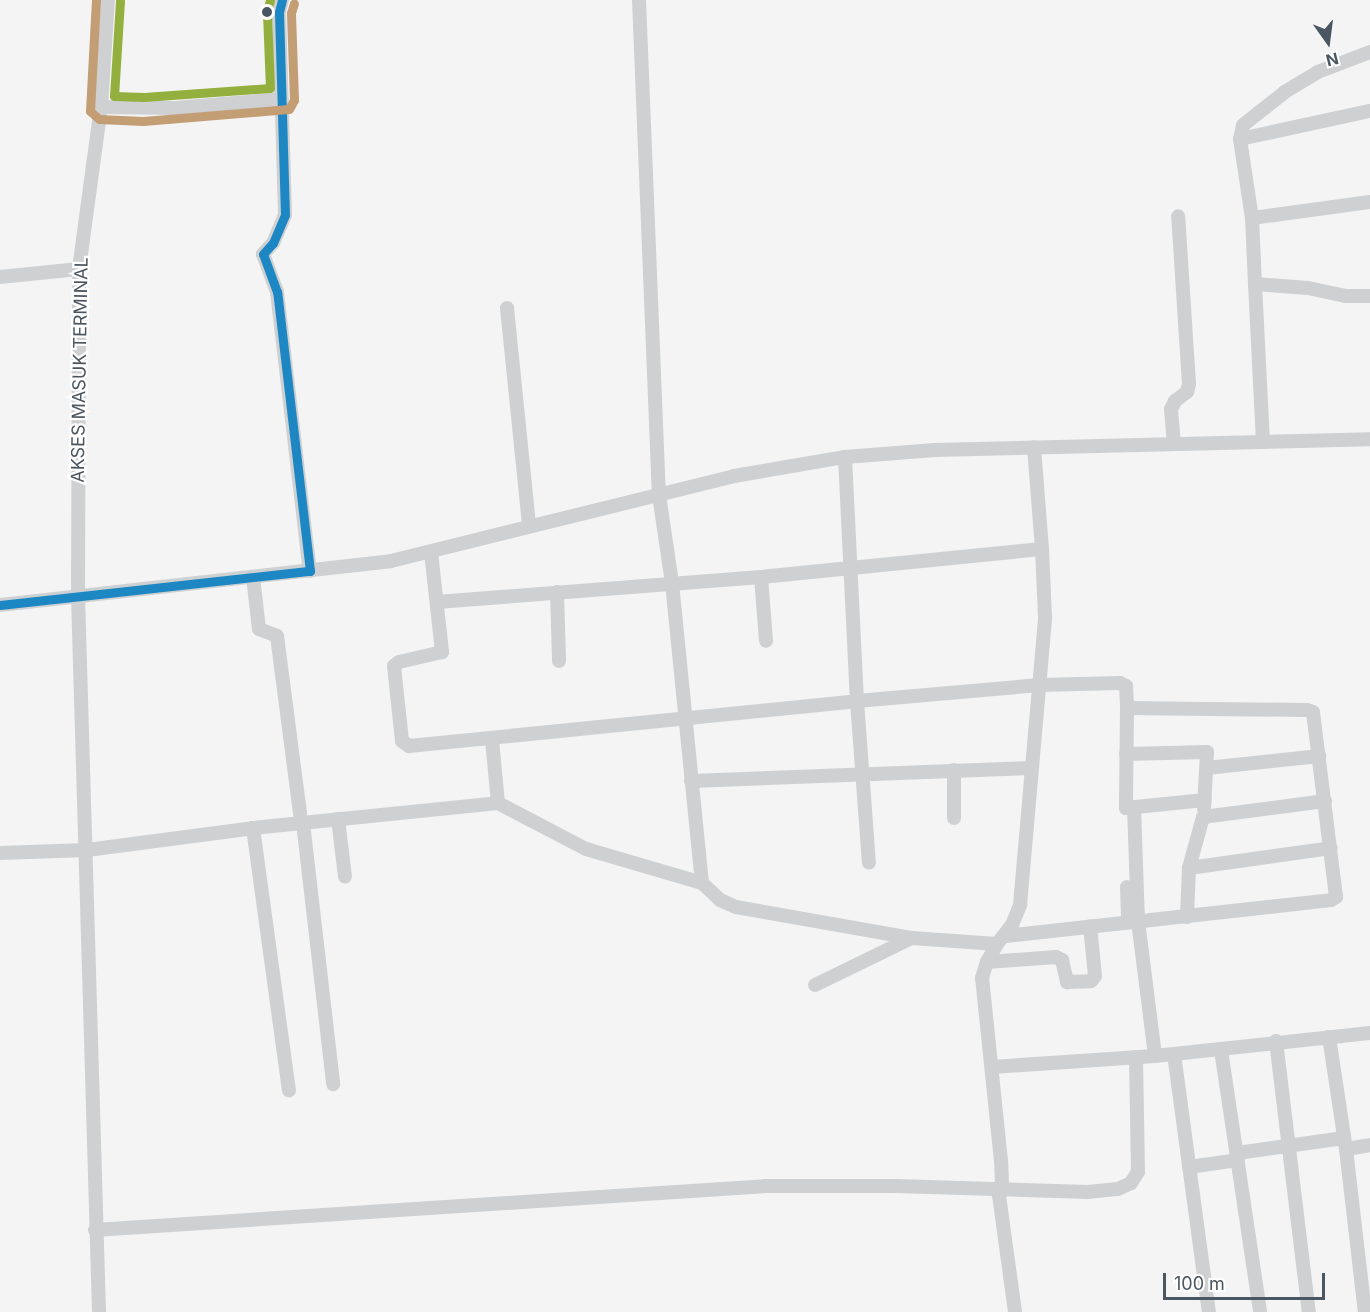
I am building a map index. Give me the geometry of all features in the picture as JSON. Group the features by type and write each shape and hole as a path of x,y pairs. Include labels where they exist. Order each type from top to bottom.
{"street":[{"name":"AKSES MASUK TERMINAL","path":"99,1312 78,597 79,269 101,107 108,0"},
{"path":"282,0 279,12 285,215 273,243 263,254 277,292 310,571"},
{"path":"639,0 659,495 672,583 702,883"},
{"path":"1263,442 1252,218 1240,139 1243,125 1285,92 1318,72 1370,52"},
{"path":"101,107 175,108 282,99"},
{"path":"1240,139 1370,111"},
{"path":"1252,218 1370,202"},
{"path":"1174,444 1171,409 1175,401 1187,392 1189,384 1178,216"},
{"path":"0,277 79,269"},
{"path":"1254,284 1308,288 1345,296 1370,296"},
{"path":"507,309 529,525"},
{"path":"0,605 391,561 734,476 845,456 1034,447 1370,439"},
{"path":"1015,1312 999,1196 1002,1177 982,978 987,962 1002,940 1020,905 1044,617 1042,549 1034,447"},
{"path":"845,456 857,701 869,862"},
{"path":"437,602 761,577 1042,549"},
{"path":"430,552 442,652 399,662 394,666 402,741 409,746 857,701 1039,685 1124,683 1127,708 1126,754 1133,921 1155,1056"},
{"path":"253,577 259,629 277,636 302,818 333,1084"},
{"path":"761,577 766,641"},
{"path":"558,592 559,661"},
{"path":"0,853 87,850 253,828 302,818 338,819 498,803 586,849 702,883 720,900 736,907 912,938 1002,940 1090,926 1335,899 1337,894 1314,716 1307,710 1127,708"},
{"path":"492,739 498,803"},
{"path":"1126,754 1204,751 1208,754 1203,817 1189,868 1187,917"},
{"path":"1207,768 1319,756"},
{"path":"691,781 1030,768"},
{"path":"954,770 954,818"},
{"path":"1130,807 1204,800"},
{"path":"1203,817 1325,801"},
{"path":"338,819 345,877"},
{"path":"253,828 289,1091"},
{"path":"1189,868 1331,848"},
{"path":"987,962 1056,957 1062,960 1067,981 1092,981 1095,976 1090,926"},
{"path":"815,985 912,938"},
{"path":"992,1067 1155,1056 1221,1050 1276,1041 1370,1033"},
{"path":"1329,1037 1345,1143 1365,1312"},
{"path":"1276,1041 1309,1312"},
{"path":"1221,1050 1260,1312"},
{"path":"1174,1054 1209,1312"},
{"path":"95,1230 766,1186 1088,1192 1118,1189 1131,1183 1138,1172 1136,1057"},
{"path":"1189,1167 1290,1144 1345,1143 1370,1146"}],"transit line":[{"path":"96,0 90,111 99,119 143,121 289,109 294,100 291,13 294,3"},
{"path":"120,1 114,96 144,97 270,88 267,12 270,0"},
{"path":"0,605 310,571 277,292 263,254 273,243 285,215 279,12 282,0"}]}
